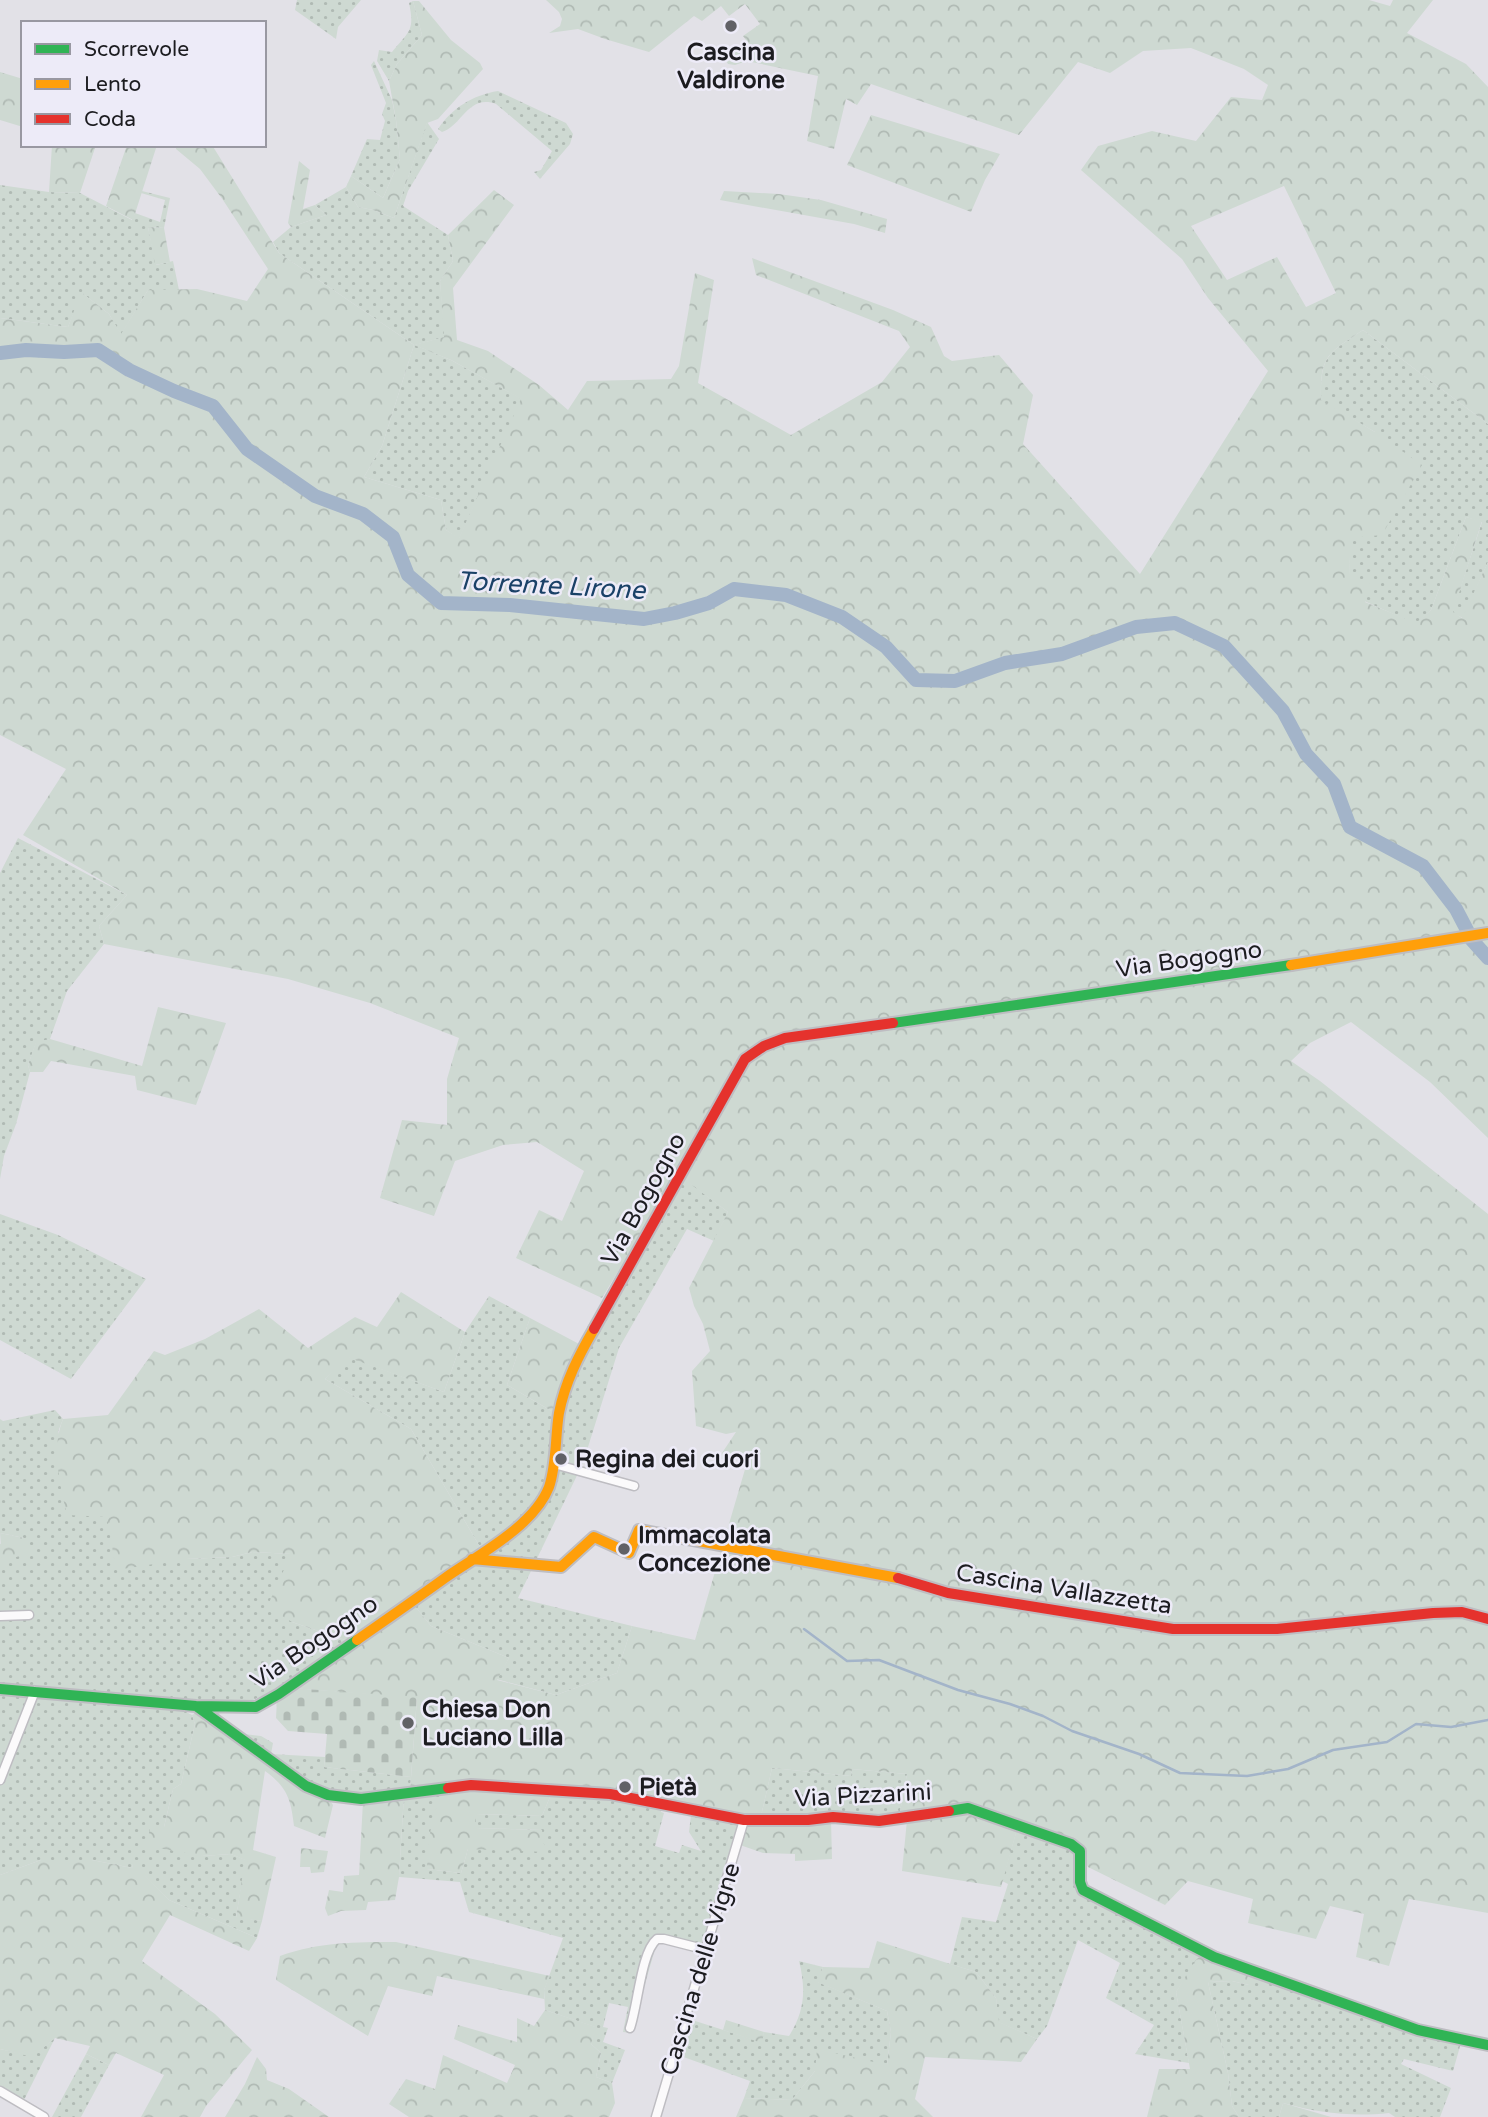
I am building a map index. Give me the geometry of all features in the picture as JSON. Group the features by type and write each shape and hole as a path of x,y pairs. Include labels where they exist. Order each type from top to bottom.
{"street":[{"name":"Via Bogogno","path":"0,1689 196,1706 256,1707 279,1694 527,1519 546,1493 554,1464 559,1415 566,1382 745,1059 756,1049 785,1038 1262,970 1488,933"},
{"path":"554,1464 634,1486"},
{"name":"Cascina Vallazzetta","path":"472,1559 564,1566 594,1537 629,1553 638,1530 896,1577 948,1593 1173,1629 1277,1629 1462,1612 1488,1619"},
{"path":"0,1616 29,1615"},
{"path":"0,1780 35,1692"},
{"name":"Via Pizzarini","path":"196,1706 306,1786 328,1795 361,1799 471,1785 610,1794 744,1820 852,1817 879,1821 968,1808 1071,1844 1080,1851 1080,1882 1083,1890 1214,1957 1418,2030 1488,2045"},
{"name":"Cascina delle Vigne","path":"656,2117 744,1820"},
{"path":"630,2028 645,1959 652,1942 657,1938 664,1939 707,1950"},
{"path":"0,2091 44,2117"}],"green space":[{"path":"297,0 361,0 338,27 336,39 295,10"},
{"path":"546,0 1369,0 1390,6 1393,0 1433,0 1407,33 1466,64 1488,87 1488,424 1363,330 1328,357 1324,364 1321,385 1321,400 1375,432 1422,465 1382,535 1351,538 1349,575 1372,584 1365,602 1416,623 1431,610 1466,517 1482,521 1453,612 1462,618 1488,562 1488,1138 1430,1082 1351,1022 1310,1043 1291,1061 1488,1214 1488,1913 1409,1899 1389,1966 1356,1957 1364,1914 1330,1906 1316,1939 1248,1923 1253,1899 1188,1881 1165,1905 1088,1867 1081,1850 968,1807 899,1817 907,1774 852,1769 851,1776 772,1768 761,1816 745,1818 611,1792 471,1784 410,1791 417,1698 291,1688 414,1605 431,1626 509,1658 497,1680 556,1695 617,1673 632,1626 695,1640 748,1459 718,1459 736,1432 726,1434 696,1426 692,1371 710,1351 689,1288 728,1212 677,1174 602,1298 516,1258 539,1210 562,1221 584,1171 537,1142 503,1145 455,1161 434,1216 380,1198 402,1120 447,1125 447,1079 459,1038 370,1003 288,979 104,944 99,926 127,895 23,835 66,769 0,735 0,318 68,327 81,292 109,314 121,334 148,290 197,289 247,301 268,269 200,169 176,149 213,147 279,253 414,345 444,337 440,281 453,261 448,235 494,190 514,205 453,288 457,340 488,351 539,385 568,410 587,381 671,379 679,366 695,273 714,280 698,383 791,435 882,382 910,347 899,331 756,275 752,258 893,310 931,327 944,356 952,361 999,355 1033,395 1023,444 1140,574 1268,371 1208,298 1182,259 1081,170 1098,146 1152,131 1196,141 1231,97 1262,100 1268,85 1244,69 1191,48 1143,51 1110,73 1078,62 1019,135 871,84 857,105 846,99 834,149 807,141 818,76 747,61 728,64 723,56 726,49 735,48 739,52 749,44 743,36 760,24 745,4 729,16 721,6 702,21 694,16 649,52 578,29 549,33 560,26 562,19 559,12","holes":["1284,186 1336,293 1306,307 1277,257 1227,280 1191,226","414,345 451,360 521,399 459,538 446,530 441,500 364,477 382,446"]},
{"path":"413,1 422,35 397,64 389,81 377,61 379,50 392,52 406,35 411,25 409,3"},
{"path":"413,1 419,1 451,40 480,63 483,69 438,119 427,123 394,218 358,207 346,187 351,176 383,198 400,159 389,81 397,64 422,35"},
{"path":"374,61 392,100 400,159 383,198 351,176 367,139 380,140 385,121 382,114 386,103 371,65"},
{"path":"0,72 21,78 21,126 0,120"},
{"path":"498,91 566,123 573,134 570,144 540,179 534,172 541,170 552,151 496,104 479,103 449,129 442,132 438,129 464,104"},
{"path":"871,115 1000,154 971,212 847,165"},
{"path":"427,122 439,139 408,191 403,206 448,235 453,261 440,281 445,337 415,345 451,360 522,399 459,539 446,530 441,500 364,477 382,446 414,345 279,253 273,242 291,227 326,215 315,205 346,187 358,207 394,218"},
{"path":"52,147 95,147 80,193 49,192"},
{"path":"126,147 156,147 133,220 106,206"},
{"path":"299,161 310,170 303,209 315,205 326,215 291,227 288,223"},
{"path":"0,185 80,193 132,220 135,213 160,222 165,200 141,193 142,191 170,198 164,228 148,227 156,265 173,261 179,290 148,290 121,335 109,314 82,293 68,327 0,318"},
{"path":"724,191 821,200 887,219 885,233 854,224 720,200"},
{"path":"148,227 164,228 170,262 155,265"},
{"path":"1363,330 1488,424 1488,562 1463,618 1452,613 1482,522 1466,517 1431,610 1416,624 1364,601 1349,575 1350,538 1375,432 1321,401 1321,386 1328,357"},
{"path":"18,838 127,895 99,926 104,944 67,991 50,1039 36,1043 28,1065 30,1072 4,1156 0,1179 0,873"},
{"path":"158,1007 226,1023 196,1105 137,1090 135,1076 51,1061 43,1072 30,1072 28,1065 36,1042 50,1039 142,1066"},
{"path":"682,1177 728,1212 714,1241 687,1229 619,1348 583,1463 518,1598 632,1626 617,1673 556,1695 496,1679 509,1658 431,1626 414,1605 495,1548 554,1481 570,1391 585,1356"},
{"path":"0,1214 58,1235 146,1279 71,1379 0,1340"},
{"path":"401,1292 465,1332 444,1392 347,1357 325,1379 411,1429 480,1547 412,1601 345,1640 292,1622 267,1607 291,1554 252,1552 232,1557 186,1559 116,1570 107,1517 67,1515 57,1454 63,1419 108,1415 154,1351 165,1355 205,1339 259,1309 308,1348 355,1317 377,1327"},
{"path":"489,1296 530,1318 507,1385 555,1413 549,1459 540,1492 519,1520 480,1547 411,1429 325,1379 346,1356 444,1392 465,1332"},
{"path":"530,1318 581,1345 561,1380 555,1413 507,1385"},
{"path":"55,1410 63,1419 58,1432 107,1517 186,1559 232,1557 252,1552 292,1554 292,1622 345,1640 267,1694 238,1705 0,1684 0,1544 24,1538 0,1533 0,1419 3,1421"},
{"path":"0,1533 24,1538 28,1553 2,1562"},
{"path":"291,1688 417,1697 411,1777 324,1767 327,1734 288,1731 276,1718 277,1700"},
{"path":"0,1696 97,1701 184,1711 192,1715 195,1724 181,1784 173,1789 164,1827 202,1856 231,1854 246,1860 236,1917 262,1921 257,1938 169,1900 133,1864 132,1868 92,1860 41,1860 0,1875"},
{"path":"196,1713 327,1797 333,1805 325,1838 294,1826 287,1794 265,1771 253,1850 276,1857 262,1921 236,1918 245,1860 231,1854 202,1856 147,1846 150,1827 164,1827 173,1789 181,1784 195,1724 192,1715"},
{"path":"237,1733 261,1736 273,1743 271,1754 325,1757 324,1767 411,1777 410,1791 349,1795 317,1788 281,1767"},
{"path":"772,1768 851,1776 852,1769 907,1774 899,1817 880,1819 852,1813 761,1816"},
{"path":"463,1787 552,1792 542,1816 476,1814 476,1828 542,1830 545,1852 468,1849 461,1873 427,1869 431,1828 437,1806 447,1792"},
{"path":"448,1791 427,1869 461,1873 468,1849 542,1830 475,1828 476,1814 542,1816 552,1792 609,1798 662,1808 661,1812 664,1813 655,1846 679,1853 682,1845 701,1851 689,1832 691,1815 740,1824 705,1947 657,1942 631,2033 623,2032 628,2007 609,2003 603,2027 608,2028 603,2042 625,2050 612,2083 596,2077 601,2053 591,2044 595,2027 545,2010 544,1990 563,1938 469,1912 460,1882 399,1877 404,1794"},
{"path":"404,1794 395,1900 368,1902 366,1910 341,1911 328,1916 325,1908 329,1890 343,1892 344,1876 359,1875 363,1801"},
{"path":"969,1809 1018,1826 1001,1887 902,1871 907,1820"},
{"path":"831,1820 832,1859 795,1861 795,1854 763,1853 740,1845 747,1824"},
{"path":"1018,1826 1071,1847 1077,1853 1077,1882 1201,1955 1176,1992 1189,2063 1135,2054 1154,2025 1106,1998 1120,1963 1078,1940 1047,2026 1037,2039 998,2022 996,1998 976,1972 950,1964 962,1917 996,1922 1008,1884 1002,1881"},
{"path":"301,1848 328,1851 324,1872 311,1873 310,1867 300,1867"},
{"path":"41,1860 92,1860 132,1868 133,1863 169,1900 257,1938 249,1951 170,1915 142,1961 215,2014 252,2050 200,2117 141,2117 164,2075 116,2053 109,2065 86,2054 90,2046 55,2038 32,2057 0,2049 0,1875"},
{"path":"877,1941 976,1972 996,1998 999,2022 1037,2039 1021,2062 925,2057 915,2099 933,2117 736,2117 744,2098 792,2100 815,2071 817,2049 887,2065 891,2032 887,2011 817,1982 823,1967 869,1968"},
{"path":"396,1942 550,1976 544,1990 544,1999 437,1976 432,1996 388,1986 368,2036 276,1980 280,1956 294,1951 337,1944"},
{"path":"1201,1955 1249,1974 1254,1982 1249,1985 1232,1981 1208,1982 1228,2073 1232,2106 1239,2117 1147,2117 1159,2069 1190,2069 1176,1992"},
{"path":"799,1961 823,1967 818,1982 887,2011 891,2032 887,2065 815,2071 792,2100 744,2098 750,2081 678,2055 689,2019 761,2042 764,2032 789,2036 803,2000"},
{"path":"1249,1974 1461,2043 1453,2071 1404,2059 1401,2064 1451,2088 1440,2117 1336,2113 1283,2103 1279,2117 1239,2117 1232,2106 1228,2073 1208,1982 1232,1981 1249,1985"},
{"path":"545,2010 596,2027 591,2044 601,2053 596,2077 612,2083 615,2103 609,2117 409,2117 389,2104 406,2079 435,2089 443,2055 507,2083 515,2065 454,2039 458,2025 517,2042 517,2018 534,2026"},
{"path":"726,2020 764,2032 762,2043 723,2030"},
{"path":"55,2038 23,2102 0,2087 0,2049 32,2056"},
{"path":"86,2054 109,2065 81,2117 52,2117"},
{"path":"257,2057 266,2069 267,2080 289,2089 329,2117 225,2117 245,2084"},
{"path":"1283,2103 1331,2117 1279,2117"}],"waterway":[{"name":"Torrente Lirone","path":"0,353 26,350 98,350 129,370 213,406 247,449 315,496 363,514 393,537 408,575 441,603 510,605 644,619 709,603 734,589 786,595 842,617 886,647 916,680 955,681 1005,663 1062,654 1136,627 1175,623 1224,646 1283,711 1306,754 1334,784 1350,827 1423,866 1456,909 1468,932"},
{"name":"Torrente Lirone","path":"1471,939 1488,958"},
{"path":"804,1629 847,1661 879,1660 958,1690 1010,1704 1043,1716 1072,1731 1139,1754 1180,1773 1247,1776 1288,1769 1333,1750 1387,1742 1416,1724 1451,1727 1488,1720"}],"traffic: fast":[{"path":"893,1023 1291,965"},
{"path":"0,1689 196,1706 256,1707 357,1640"},
{"path":"196,1706 306,1786 328,1795 361,1799 448,1788"},
{"path":"949,1811 968,1808 1071,1844 1080,1851 1080,1882 1083,1890 1214,1957 1418,2030 1488,2045"}],"traffic: slow":[{"path":"1291,965 1488,933"},
{"path":"357,1640 504,1538 542,1501 552,1478 559,1413 565,1390 594,1329"},
{"path":"472,1559 561,1567 594,1537 629,1553 639,1530 898,1578"}],"traffic: jam":[{"path":"594,1329 745,1059 764,1046 785,1038 893,1023"},
{"path":"898,1578 948,1593 1173,1629 1277,1629 1462,1612 1488,1619"},
{"path":"448,1788 471,1785 610,1794 744,1820 808,1820 833,1817 879,1821 949,1811"}],"place":[{"name":"Cascina Valdirone","path":"731,26"},
{"name":"Regina dei cuori","path":"561,1459"},
{"name":"Immacolata Concezione","path":"624,1549"},
{"name":"Chiesa Don Luciano Lilla","path":"408,1723"},
{"name":"Pietà","path":"625,1787"}]}
